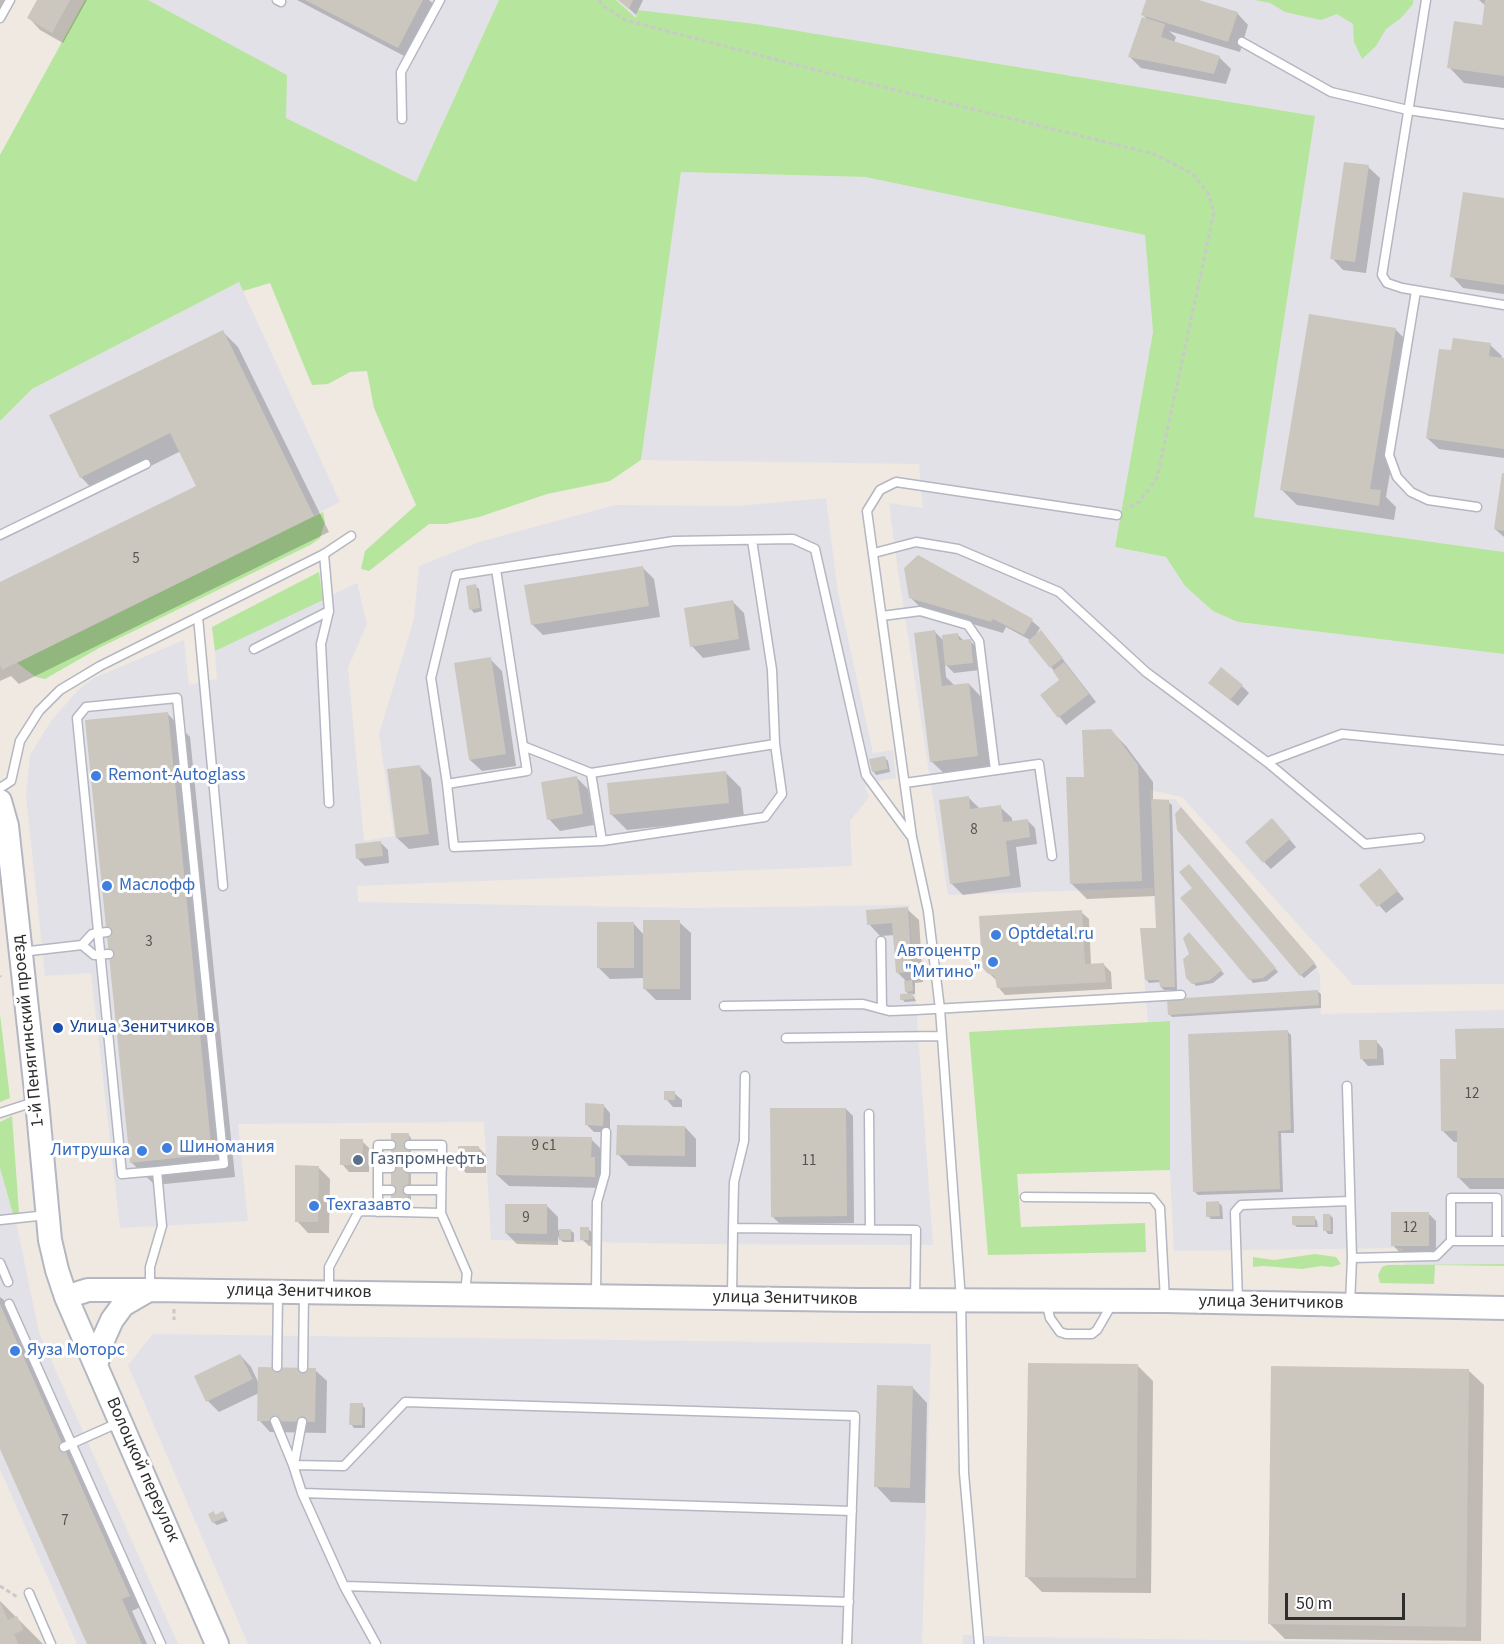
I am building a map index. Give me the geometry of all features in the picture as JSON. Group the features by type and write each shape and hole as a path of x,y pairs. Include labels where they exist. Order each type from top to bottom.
{"street":[{"name":"1-й Пенягинский проезд","path":"0,801 7,826 50,1240 66,1297"},
{"name":"улица Зенитчиков","path":"66,1297 88,1290 278,1291 915,1300 1117,1300 1350,1304 1499,1311"},
{"path":"96,1366 103,1340 112,1320 123,1305 150,1290"},
{"name":"Волоцкой переулок","path":"66,1297 217,1644"}],"lane":[{"path":"0,18 10,0"},
{"path":"402,119 401,72 440,0"},
{"path":"1426,0 1382,274 1388,283 1416,291 1504,305"},
{"path":"1242,42 1331,92 1408,110 1504,124"},
{"path":"1416,291 1389,455 1397,477 1411,492 1428,500 1477,507"},
{"path":"0,535 146,464"},
{"path":"979,1644 964,1473 962,1300 940,1009 928,911 912,837 867,511 879,490 896,483 1117,515"},
{"path":"0,788 11,781 20,741 39,711 60,690 100,666 324,554 351,536"},
{"path":"752,540 772,670 775,744 782,794 765,817 602,841 454,847 447,784 430,678 456,575 674,541 793,539 815,549 866,775 912,837"},
{"path":"874,553 916,542 958,549 1059,592 1146,672 1267,762 1365,844 1420,838"},
{"path":"324,554 329,611 321,644 328,803"},
{"path":"447,784 527,771 496,569"},
{"path":"254,649 329,611"},
{"path":"882,616 920,611 968,625 979,640 995,770"},
{"path":"198,617 223,886"},
{"path":"177,698 224,1164 122,1174 105,954 77,718 86,707 177,698"},
{"path":"1267,762 1342,734 1504,750"},
{"path":"523,746 591,773 775,744"},
{"path":"905,783 1040,764 1052,856"},
{"path":"591,773 602,841"},
{"path":"21,952 82,945 92,934 102,932"},
{"path":"881,942 882,1009"},
{"path":"82,945 94,955 105,954"},
{"path":"724,1006 863,1004 889,1011 1181,995"},
{"path":"786,1038 942,1036"},
{"path":"732,1298 734,1182 744,1141 745,1076"},
{"path":"1347,1086 1352,1258 1350,1304"},
{"path":"0,1113 37,1101"},
{"path":"869,1114 870,1230"},
{"path":"596,1296 597,1202 605,1174 606,1132"},
{"path":"378,1212 378,1145 391,1145"},
{"path":"409,1145 442,1145 441,1213 467,1273 465,1294"},
{"path":"378,1168 391,1168"},
{"path":"408,1168 442,1168"},
{"path":"150,1290 150,1267 162,1226 157,1171"},
{"path":"378,1190 391,1190"},
{"path":"408,1190 441,1190"},
{"path":"1025,1197 1152,1198 1160,1208 1165,1301"},
{"path":"1352,1258 1436,1256 1451,1241 1451,1198 1497,1198 1501,1241 1451,1241"},
{"path":"1238,1302 1235,1212 1241,1205 1350,1202"},
{"path":"328,1292 329,1268 359,1211 441,1213"},
{"path":"0,1220 47,1215"},
{"path":"734,1228 916,1230 915,1300"},
{"path":"0,1263 8,1282"},
{"path":"277,1367 278,1291"},
{"path":"303,1368 304,1292"},
{"path":"1046,1300 1050,1318 1060,1332 1088,1335 1097,1330 1107,1310 1117,1300"},
{"path":"9,1304 68,1445 160,1644"},
{"path":"294,1465 344,1466 405,1402 855,1416 847,1644"},
{"path":"68,1445 120,1421"},
{"path":"275,1421 294,1465 302,1493 344,1586 376,1644"},
{"path":"294,1465 302,1422"},
{"path":"302,1493 852,1511"},
{"path":"344,1586 849,1602"},
{"path":"29,1593 51,1644"}],"path":[{"path":"599,0 603,6 625,21 1154,154 1193,174 1208,194 1214,212 1157,478 1139,502 1117,515"},
{"path":"174,1309 174,1320"}],"shaded area":[{"path":"148,0 499,0 416,182 286,118 286,75"},
{"path":"616,0 1504,0 1504,552 1254,517 1315,116 756,24 638,10 636,18"},
{"path":"681,172 865,177 1145,235 1153,332 1115,547 1166,557 1185,586 1238,622 1504,654 1504,984 1353,985 1182,797 1150,790 1150,799 1175,799 1315,963 1320,976 1321,1014 1504,1010 1504,1264 1405,1265 1403,1248 1174,1251 1170,1170 1170,1021 1148,1022 1140,928 1156,928 1153,888 948,895 889,503 923,508 919,464 641,460"},
{"path":"239,282 340,502 2,670 0,665 0,421 32,389"},
{"path":"826,498 838,593 873,753 893,750 896,778 882,780 865,787 869,797 850,821 852,866 357,886 358,902 688,908 909,905 933,1245 491,1240 484,1122 238,1124 248,1221 120,1228 91,973 45,976 26,795 30,755 51,721 78,690 94,678 184,640 189,685 217,679 215,651 357,583 367,624 348,668 364,841 394,836 379,734 414,619 419,566 479,542 615,505 737,506"},
{"path":"0,1168 17,1226 39,1333 178,1644 77,1644 0,1469"},
{"path":"153,1334 931,1344 922,1644 248,1644 128,1365"},
{"path":"963,1635 1010,1637 1504,1644 963,1644"}],"green space":[{"path":"85,0 148,0 287,75 286,118 416,182 499,0 616,0 636,18 638,10 756,24 1315,116 1254,517 1504,552 1504,654 1238,622 1213,611 1185,586 1166,557 1115,547 1153,332 1145,235 865,177 681,172 641,460 610,481 547,494 479,517 446,524 429,524 369,571 361,569 365,551 416,505 374,408 367,371 350,372 328,384 312,385 270,283 243,291 239,282 32,389 0,421 0,155"},
{"path":"1255,0 1413,0 1413,4 1401,18 1386,29 1376,46 1362,59 1354,42 1353,24 1337,14 1321,20 1285,12 1270,3"},
{"path":"323,512 325,522 320,538 310,545 99,648 45,679 36,677 17,663"},
{"path":"319,572 323,600 215,651 212,627"},
{"path":"0,1014 10,1098 0,1102"},
{"path":"1170,1021 1170,1170 1017,1174 1021,1227 1145,1223 1146,1252 988,1255 969,1032"},
{"path":"12,1116 19,1213 13,1214 0,1168 0,1122"},
{"path":"1315,1254 1336,1257 1341,1264 1332,1267 1302,1269 1253,1267 1253,1257 1274,1260"},
{"path":"1504,1264 1504,1266 1435,1265 1434,1284 1380,1283 1378,1275 1382,1267 1387,1265"}],"building":[{"path":"37,0 70,0 52,33 27,18"},
{"path":"305,0 423,0 398,48"},
{"path":"618,0 633,0 629,9"},
{"path":"1146,0 1199,0 1238,12 1228,42 1141,15"},
{"path":"1485,0 1504,0 1504,76 1447,68 1454,21 1482,25"},
{"path":"1142,17 1165,24 1161,37 1220,56 1214,74 1128,57"},
{"path":"1344,162 1369,165 1355,262 1330,259"},
{"path":"1463,192 1504,198 1504,285 1450,277"},
{"path":"1309,314 1396,328 1370,489 1381,490 1379,506 1280,490"},
{"path":"223,330 314,516 2,670 0,665 0,582 196,486 170,433 80,478 49,415"},
{"path":"1453,338 1491,343 1489,356 1504,358 1504,449 1426,438 1439,349 1451,350"},
{"path":"1502,473 1504,473 1504,531 1494,529"},
{"path":"918,555 1033,619 1024,635 993,619 991,622 909,598 904,568"},
{"path":"643,566 649,606 531,625 524,585"},
{"path":"476,584 480,608 469,610 466,586"},
{"path":"733,600 739,639 690,647 684,608"},
{"path":"935,630 942,686 969,683 978,756 930,762 914,633"},
{"path":"1041,630 1063,658 1050,668 1028,641"},
{"path":"958,633 959,640 971,639 973,663 945,666 942,635"},
{"path":"491,657 506,754 469,760 454,663"},
{"path":"1064,662 1089,694 1058,718 1040,695 1059,680 1053,671"},
{"path":"1221,667 1243,685 1230,700 1208,683"},
{"path":"168,712 212,1154 130,1163 85,720"},
{"path":"1111,729 1138,765 1142,881 1070,884 1066,777 1084,777 1082,730"},
{"path":"885,756 888,769 872,772 869,759"},
{"path":"420,765 429,834 396,838 387,769"},
{"path":"726,771 729,803 610,815 607,783"},
{"path":"577,776 583,814 547,820 541,782"},
{"path":"969,796 970,809 1001,805 1003,822 1028,819 1030,837 1006,841 1010,876 950,884 939,800"},
{"path":"1151,799 1169,800 1175,987 1160,987 1159,980 1145,980 1140,928 1156,928"},
{"path":"1181,807 1315,963 1300,976 1177,830 1175,814"},
{"path":"1272,818 1290,839 1263,863 1245,842"},
{"path":"381,841 383,856 356,859 355,844"},
{"path":"1189,864 1276,968 1263,978 1249,980 1180,898 1192,888 1179,872"},
{"path":"1380,868 1398,891 1377,907 1359,885"},
{"path":"908,907 912,972 896,973 892,923 867,925 866,910"},
{"path":"1082,910 1085,964 1104,963 1106,982 997,988 995,976 987,973 982,967 979,916"},
{"path":"643,920 680,920 680,989 643,989"},
{"path":"597,922 634,922 634,968 597,968"},
{"path":"1189,932 1222,970 1210,980 1192,984 1186,978 1183,959 1189,954 1183,938"},
{"path":"912,980 913,991 905,992 904,981"},
{"path":"1318,990 1319,1005 1168,1015 1167,999"},
{"path":"913,993 913,999 900,1000 900,994"},
{"path":"1504,1028 1504,1178 1457,1178 1457,1131 1441,1131 1440,1059 1456,1059 1455,1029"},
{"path":"1288,1030 1291,1130 1278,1131 1280,1189 1193,1192 1188,1034"},
{"path":"1359,1040 1377,1040 1377,1059 1360,1059"},
{"path":"664,1091 675,1091 675,1100 664,1100"},
{"path":"585,1103 604,1104 603,1126 585,1125"},
{"path":"770,1108 846,1108 847,1216 771,1217"},
{"path":"617,1125 685,1126 685,1156 616,1155"},
{"path":"391,1133 409,1133 408,1198 391,1198"},
{"path":"497,1136 592,1137 591,1157 595,1157 595,1177 496,1175"},
{"path":"340,1139 363,1139 362,1165 340,1165"},
{"path":"458,1146 479,1146 479,1166 458,1166"},
{"path":"295,1165 319,1166 318,1222 295,1222"},
{"path":"1219,1201 1220,1216 1206,1217 1206,1202"},
{"path":"505,1204 547,1204 547,1234 505,1233"},
{"path":"1391,1212 1429,1212 1429,1246 1391,1246"},
{"path":"1323,1214 1330,1214 1331,1231 1323,1231"},
{"path":"1292,1216 1315,1216 1315,1225 1292,1225"},
{"path":"580,1227 589,1227 589,1240 580,1240"},
{"path":"559,1229 571,1229 571,1240 559,1240"},
{"path":"0,1304 130,1596 122,1599 142,1644 87,1644 0,1449"},
{"path":"240,1354 253,1379 206,1402 194,1376"},
{"path":"1028,1363 1138,1364 1136,1578 1025,1577"},
{"path":"1271,1366 1469,1369 1466,1627 1268,1624"},
{"path":"258,1367 316,1368 315,1422 257,1421"},
{"path":"877,1385 913,1386 910,1488 874,1487"},
{"path":"350,1403 363,1403 362,1425 349,1425"},
{"path":"214,1511 215,1515 223,1511 226,1517 212,1523 208,1514"},
{"path":"0,1602 8,1620 17,1616 21,1624 23,1630 14,1634 18,1644 0,1644"}],"place":[{"name":"Remont-Autoglass","path":"96,776"},
{"name":"Маслофф","path":"107,886"},
{"name":"Optdetal.ru","path":"996,935"},
{"name":"Автоцентр \"Митино\"","path":"993,962"},
{"name":"Улица Зенитчиков","path":"58,1028"},
{"name":"Шиномания","path":"167,1148"},
{"name":"Литрушка","path":"142,1151"},
{"name":"Газпромнефть","path":"358,1160"},
{"name":"Техгазавто","path":"314,1206"},
{"name":"Яуза Моторс","path":"15,1351"}]}
